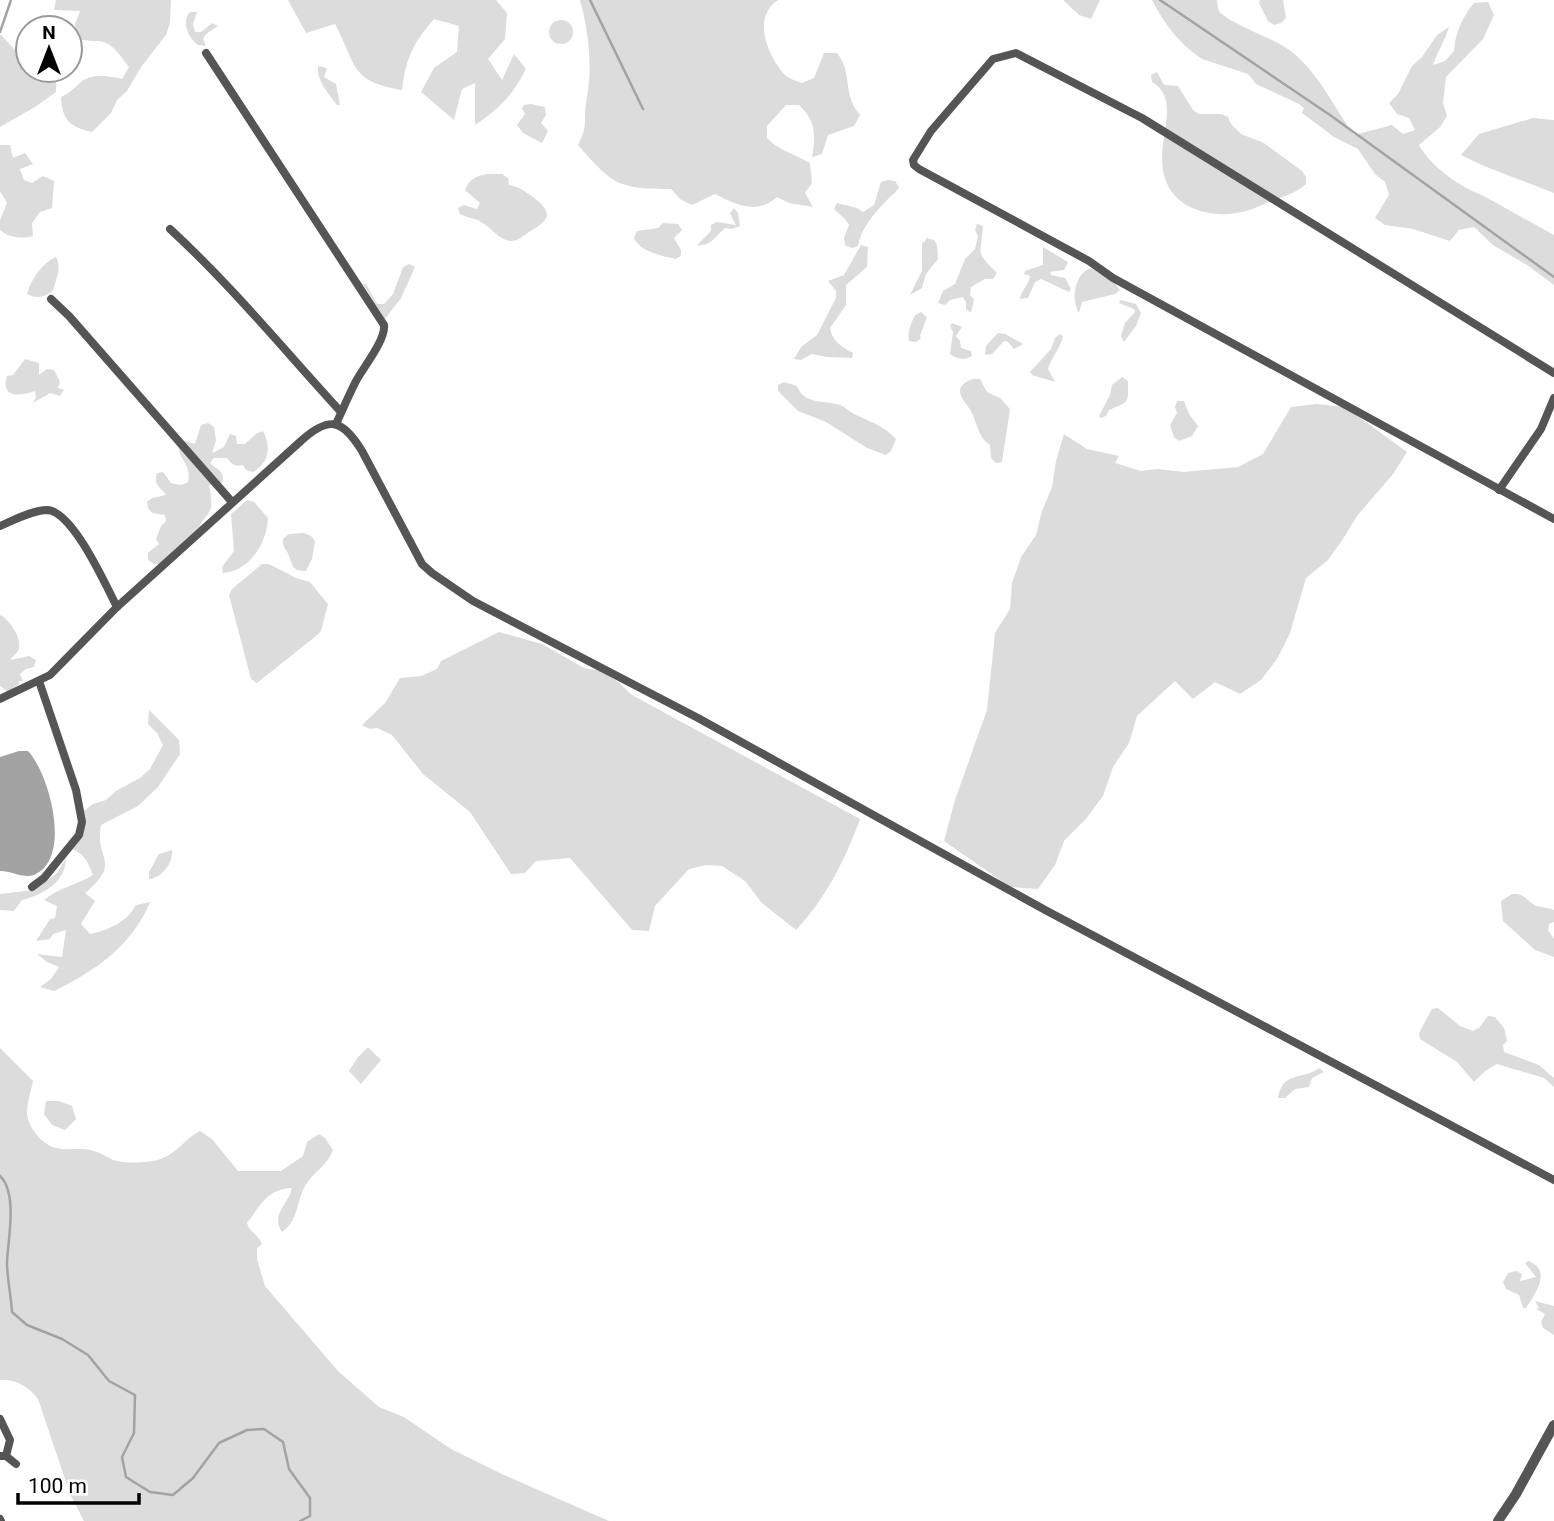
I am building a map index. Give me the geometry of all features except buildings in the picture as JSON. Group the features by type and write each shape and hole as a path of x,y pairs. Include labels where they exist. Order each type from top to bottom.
{"street":[{"path":"206,53 384,325 382,338 355,384 336,424"},
{"path":"1554,373 1142,118 1016,53 993,59 931,131 913,160 919,169 1088,261 1113,278 1554,519"},
{"path":"170,229 274,336 341,412"},
{"path":"51,299 69,316 232,502"},
{"path":"1499,490 1541,429 1554,398"},
{"path":"0,699 50,676 117,607 313,430 321,425 336,424 351,433 422,564 473,601 698,718 1047,911 1554,1180"},
{"path":"0,526 46,510 60,514 80,540 117,607"},
{"path":"32,887 44,878 79,835 82,822 76,790 39,681"},
{"path":"0,1419 10,1440 3,1456 16,1464"},
{"path":"1497,1521 1516,1494 1554,1425"}],"shaded area":[{"path":"56,0 171,0 170,23 166,35 141,67 127,91 117,100 111,113 92,132 78,128 65,117 61,97 79,84 84,84 84,80 89,78 106,76 122,79 129,67 108,44 84,40 84,14 79,14 80,11 54,10"},
{"path":"288,0 496,0 507,13 505,39 488,59 502,80 514,54 526,69 505,101 475,125 475,83 462,89 454,120 421,92 434,68 457,52 459,26 434,19 412,52 402,90 372,82 363,76 352,61 335,24 306,33"},
{"path":"580,0 778,0 765,17 764,27 768,48 779,68 786,76 802,83 814,78 824,53 837,53 845,69 851,99 860,115 854,126 828,135 822,154 812,157 812,123 799,105 786,105 767,126 767,138 810,163 812,183 805,193 813,207 789,203 777,197 762,206 754,207 731,202 715,194 692,205 680,199 671,189 638,188 617,182 608,176 578,145 585,127 590,64"},
{"path":"1063,0 1100,0 1091,19 1079,15"},
{"path":"1152,0 1217,0 1223,15 1280,44 1303,62 1322,85 1354,135 1392,125 1403,134 1415,130 1409,118 1397,114 1389,103 1398,94 1412,66 1422,57 1437,35 1449,27 1433,65 1445,61 1454,51 1460,25 1474,3 1488,2 1494,15 1483,39 1446,77 1443,103 1447,116 1440,127 1419,145 1438,168 1455,181 1554,235 1554,285 1493,245 1474,227 1459,230 1450,241 1413,229 1385,225 1375,218 1389,195 1385,182 1375,174 1358,149 1334,137 1302,113 1304,108 1299,104 1256,84 1248,74 1202,59 1172,32"},
{"path":"1260,0 1283,0 1286,18 1274,25 1268,21"},
{"path":"190,12 197,12 193,24 195,32 201,32 212,23 218,26 203,39 206,46 198,45 189,34 186,20"},
{"path":"561,20 570,23 573,32 570,41 561,44 552,41 549,32 552,23"},
{"path":"0,34 14,49 14,84 56,84 56,92 0,127"},
{"path":"318,66 327,68 324,77 336,84 340,105 337,105 324,87"},
{"path":"1157,72 1164,85 1178,86 1193,110 1199,114 1221,114 1228,117 1241,134 1264,143 1302,171 1306,184 1290,194 1250,210 1228,214 1201,211 1178,199 1165,177 1162,162 1167,116 1162,91 1152,82 1151,75"},
{"path":"524,105 545,107 546,115 541,123 548,131 542,143 523,133 517,125 525,114 522,108"},
{"path":"1533,118 1554,120 1554,193 1461,155 1479,134"},
{"path":"0,145 10,145 13,158 25,153 33,164 20,169 24,180 32,183 43,176 54,181 52,208 40,212 32,223 33,236 16,237 0,230 0,220 7,203 0,191"},
{"path":"487,174 502,174 508,178 509,185 533,197 544,208 547,216 545,220 515,241 509,241 479,221 460,214 458,208 464,205 477,209 480,203 465,190 473,179"},
{"path":"895,181 898,189 869,221 858,246 852,248 845,245 844,238 849,225 834,209 837,203 863,212 874,205 881,182"},
{"path":"734,208 738,213 740,226 725,228 709,243 697,245 711,231 711,225 717,222 736,225 730,213"},
{"path":"663,223 678,224 682,230 674,238 681,250 681,256 675,259 646,250 634,238 637,231 658,228"},
{"path":"977,224 983,226 980,248 982,256 997,273 993,279 985,279 971,287 970,295 974,299 971,313 966,309 963,297 950,300 945,305 938,303 943,291 955,284 965,259 975,249"},
{"path":"927,238 934,240 937,245 938,259 926,274 922,288 910,295 922,271 922,244"},
{"path":"861,245 868,247 867,267 846,285 846,305 830,328 835,340 853,353 852,358 812,354 801,360 794,359 801,347 817,335 836,298 836,291 828,281 844,275"},
{"path":"1043,247 1068,262 1064,270 1050,272 1051,275 1065,278 1071,289 1069,292 1041,279 1035,282 1028,298 1020,299 1030,276 1024,274 1025,271 1043,265"},
{"path":"56,257 58,269 53,290 40,297 27,294 38,272"},
{"path":"409,264 415,267 401,298 385,319 363,284 366,284 377,304 384,304 393,294 403,267"},
{"path":"1091,268 1113,281 1120,290 1115,294 1082,302 1079,313 1075,301 1076,288 1081,276"},
{"path":"1121,300 1136,304 1141,313 1136,326 1124,342 1121,336 1125,323 1135,312 1134,309 1119,303"},
{"path":"921,312 927,317 921,338 916,342 909,341 912,322 915,315"},
{"path":"952,323 962,327 956,336 961,348 971,351 972,356 969,358 961,359 950,354"},
{"path":"998,333 1023,344 1014,349 1004,341 992,354 985,355 986,346"},
{"path":"1060,334 1063,336 1062,340 1048,369 1055,382 1032,375 1030,372 1051,349 1055,338"},
{"path":"25,359 39,363 39,375 47,369 54,370 60,382 58,388 64,390 60,396 50,393 33,403 35,391 18,395 6,389 7,376 13,375"},
{"path":"1122,377 1128,381 1126,401 1100,418 1112,385"},
{"path":"973,379 980,379 987,392 1000,398 1010,409 1002,462 996,463 991,458 990,445 981,436 973,415 961,396 961,387"},
{"path":"784,382 797,386 809,399 840,405 881,427 896,439 891,451 886,455 867,448 826,422 798,411 778,391 778,385"},
{"path":"1177,401 1184,401 1198,426 1192,436 1179,441 1174,437 1170,425 1177,413"},
{"path":"1317,404 1345,407 1407,452 1393,474 1357,516 1328,560 1306,578 1290,633 1277,659 1261,680 1240,694 1215,682 1193,699 1175,681 1137,716 1129,743 1113,767 1103,796 1085,820 1064,841 1055,865 1038,889 1010,887 944,841 955,800 987,710 995,633 1010,609 1012,583 1021,557 1036,535 1052,487 1064,434 1087,449 1119,456 1115,463 1141,471 1157,469 1184,472 1238,467 1263,454 1291,407"},
{"path":"208,423 214,427 216,440 212,453 224,447 230,434 236,436 237,444 245,444 263,431 268,448 266,459 253,472 246,470 243,465 234,465 227,458 214,458 210,463 220,471 223,479 222,483 209,485 211,509 197,533 161,564 154,564 148,560 148,553 159,544 156,539 166,521 165,515 152,513 148,508 147,502 152,498 166,495 157,483 157,473 163,472 171,483 187,483 189,473 178,446 182,440 195,444 201,425"},
{"path":"247,500 254,502 268,518 267,528 260,546 248,562 223,573 222,567 234,551 231,514"},
{"path":"304,533 315,541 312,559 306,571 294,568 283,542 289,534"},
{"path":"262,564 269,564 310,582 328,604 321,631 257,683 251,679 229,595 232,589"},
{"path":"0,615 11,625 19,641 18,651 10,660 29,656 36,660 34,667 20,674 23,681 19,681 19,684 8,692 0,686"},
{"path":"499,632 542,644 584,668 602,671 632,695 860,819 834,878 817,905 796,930 762,903 745,881 722,866 706,865 689,869 655,906 649,931 632,930 570,858 536,861 525,873 511,874 470,812 423,774 392,735 362,725 385,703 400,678 421,676 437,669 441,661"},
{"path":"149,710 179,740 180,754 158,787 138,806 101,825 100,837 105,867 103,874 85,893 95,901 81,924 90,934 104,930 122,921 136,905 150,902 133,932 111,956 54,991 40,987 51,979 59,967 37,954 62,957 66,930 53,934 50,939 36,941 50,919 55,918 57,906 44,900 93,875 85,858 70,848 80,837 84,811 93,804 106,800 150,769 163,745 148,724"},
{"path":"28,751 43,777 55,833 53,850 47,864 32,876 0,871 0,757"},
{"path":"172,850 166,869 149,879 149,872 159,854"},
{"path":"66,858 62,874 52,886 38,895 22,900 14,911 0,910 0,894 34,890 57,873"},
{"path":"1512,894 1523,896 1537,906 1554,910 1554,922 1549,924 1548,930 1554,939 1554,957 1535,950 1503,921 1501,901"},
{"path":"1438,1008 1460,1026 1473,1031 1479,1028 1488,1016 1495,1017 1504,1028 1507,1041 1503,1045 1504,1052 1539,1065 1554,1078 1554,1087 1544,1078 1497,1064 1474,1082 1457,1062 1420,1039 1419,1033 1432,1009"},
{"path":"368,1047 381,1060 361,1084 349,1071"},
{"path":"0,1048 33,1081 28,1118 41,1139 56,1148 89,1150 119,1161 150,1161 167,1156 200,1131 212,1139 238,1171 281,1171 303,1156 307,1142 319,1134 325,1138 333,1150 305,1186 288,1227 282,1232 278,1220 292,1188 270,1195 247,1223 262,1244 257,1248 257,1259 265,1286 338,1371 379,1407 404,1417 451,1449 609,1521 84,1521 70,1494 38,1399 21,1384 0,1380"},
{"path":"1319,1068 1324,1072 1312,1078 1309,1087 1295,1089 1285,1098 1278,1098 1284,1083"},
{"path":"46,1101 59,1101 72,1106 76,1119 65,1130 52,1125 44,1114"},
{"path":"1528,1261 1535,1265 1541,1276 1534,1296 1526,1308 1523,1308 1519,1295 1506,1289 1503,1282 1508,1273 1516,1271 1522,1274 1520,1281 1536,1277 1525,1263"},
{"path":"1535,1301 1554,1306 1554,1335 1543,1328 1541,1322 1545,1314 1536,1309 1539,1308"}],"waterway":[{"path":"0,32 11,0"},
{"path":"590,0 643,109"},
{"path":"1160,0 1330,115 1554,277"},
{"path":"0,1176 9,1193 7,1262 12,1312 27,1325 62,1339 88,1355 109,1381 135,1395 134,1433 122,1457 126,1477 150,1492 173,1495 193,1478 219,1443 247,1430 264,1429 283,1442 289,1469 310,1498 310,1516 300,1521"}]}
